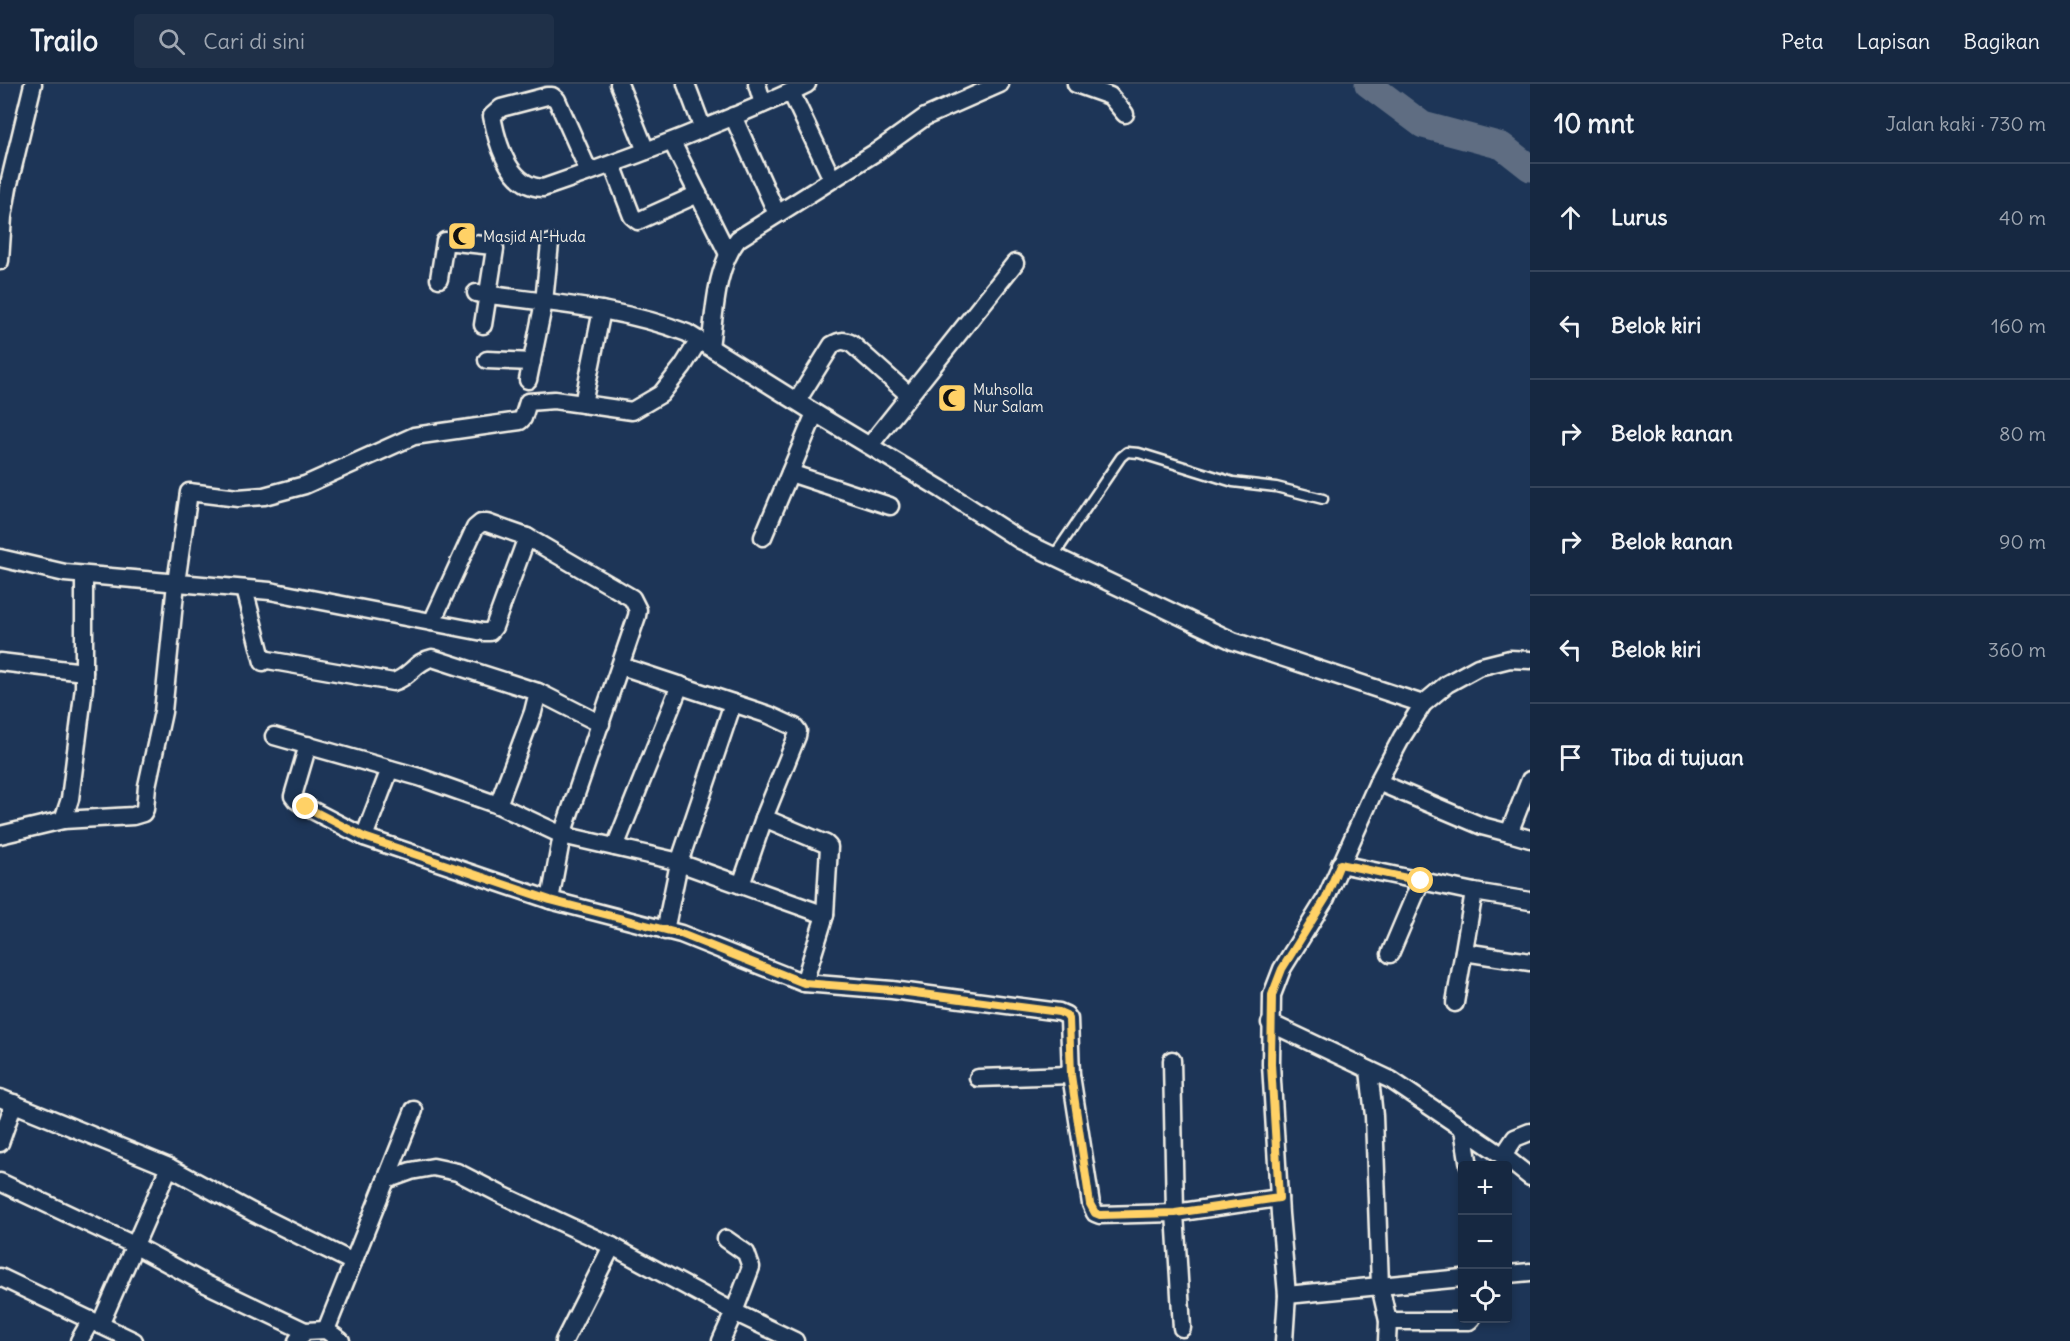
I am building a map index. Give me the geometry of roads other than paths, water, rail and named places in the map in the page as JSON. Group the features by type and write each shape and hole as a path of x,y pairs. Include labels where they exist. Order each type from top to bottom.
{"street":[{"path":"0,261 3,217 8,188 33,84"},
{"path":"619,84 646,151"},
{"path":"686,84 703,129"},
{"path":"757,84 764,104"},
{"path":"589,172 557,100 552,96 501,108 492,116 495,132 515,176 536,188 543,188 589,172 612,164 672,142 807,84"},
{"path":"0,835 63,820 133,816 143,813 163,712 176,583 189,492 238,498 264,496 304,485 414,436 520,421 528,402 554,400 632,411 661,394 683,366 705,344 722,271 728,252 738,239 876,152 925,117 1000,84"},
{"path":"1076,84 1110,96 1125,114"},
{"path":"791,92 832,179"},
{"path":"733,117 777,214"},
{"path":"672,142 728,252"},
{"path":"612,164 635,219 641,220 698,194"},
{"path":"439,279 445,241 494,246 482,293 483,325"},
{"path":"528,380 544,302 550,243"},
{"path":"870,445 1015,263"},
{"path":"482,293 602,310 672,327 705,344 1020,540 1233,641 1423,704"},
{"path":"583,404 602,310"},
{"path":"797,401 832,345 846,340 909,395"},
{"path":"487,360 532,362"},
{"path":"763,537 815,413"},
{"path":"790,474 890,506"},
{"path":"432,622 475,528 481,523 488,523 527,537 632,598 638,610 621,666 562,835 550,900"},
{"path":"0,558 65,573 270,591 483,632 492,630 527,537"},
{"path":"63,820 70,799 84,687 84,575"},
{"path":"244,589 266,661 393,682 402,680 418,664 432,658 538,692 601,724"},
{"path":"1284,1341 1287,1295 1271,1064 1272,995 1282,969 1326,898 1378,782 1423,704 1447,684 1478,667 1510,659 1530,660"},
{"path":"0,662 84,672"},
{"path":"621,666 784,721 798,730 741,885"},
{"path":"615,847 680,685"},
{"path":"498,805 538,692"},
{"path":"665,931 680,863 733,703"},
{"path":"274,736 419,777 498,805 562,835 680,863 825,915"},
{"path":"308,746 294,798 306,807 364,837 550,900 681,934 804,983 892,990 1059,1012 1066,1015 1069,1019 1071,1075 1081,1146 1092,1210 1100,1215 1175,1213 1279,1198"},
{"path":"364,837 390,769"},
{"path":"1509,833 1530,780"},
{"path":"1378,782 1482,826 1530,839"},
{"path":"764,818 829,847 825,915 804,983"},
{"path":"1340,864 1474,892 1530,901"},
{"path":"1390,954 1421,881"},
{"path":"1455,1004 1474,892"},
{"path":"1464,952 1530,962"},
{"path":"1270,1023 1391,1080 1503,1156 1530,1178"},
{"path":"1172,1060 1175,1213 1182,1328"},
{"path":"1369,1070 1374,1116 1380,1286 1388,1321 1387,1341"},
{"path":"978,1078 1071,1075"},
{"path":"0,1143 7,1101 169,1167 252,1212 353,1262"},
{"path":"326,1330 414,1110"},
{"path":"1463,1129 1468,1161"},
{"path":"1503,1156 1515,1138 1530,1132"},
{"path":"79,1341 95,1322 134,1245 169,1167"},
{"path":"386,1180 411,1171 433,1167 457,1172 502,1196 612,1246 734,1312 795,1341"},
{"path":"0,1182 134,1245 301,1336 326,1330 341,1341"},
{"path":"721,1341 751,1267 746,1253 726,1239"},
{"path":"564,1341 612,1246"},
{"path":"1512,1274 1530,1272"},
{"path":"0,1276 134,1341"},
{"path":"1287,1295 1458,1278"},
{"path":"1388,1321 1458,1321"}],"lane":[{"path":"1053,556 1126,452 1139,453 1233,482 1276,487 1323,499"}],"waterway":[{"path":"1368,84 1423,125 1502,146 1530,168"}],"place":[{"name":"Masjid Al-Huda","path":"462,236"},
{"name":"Muhsolla Nur Salam","path":"952,398"}]}
